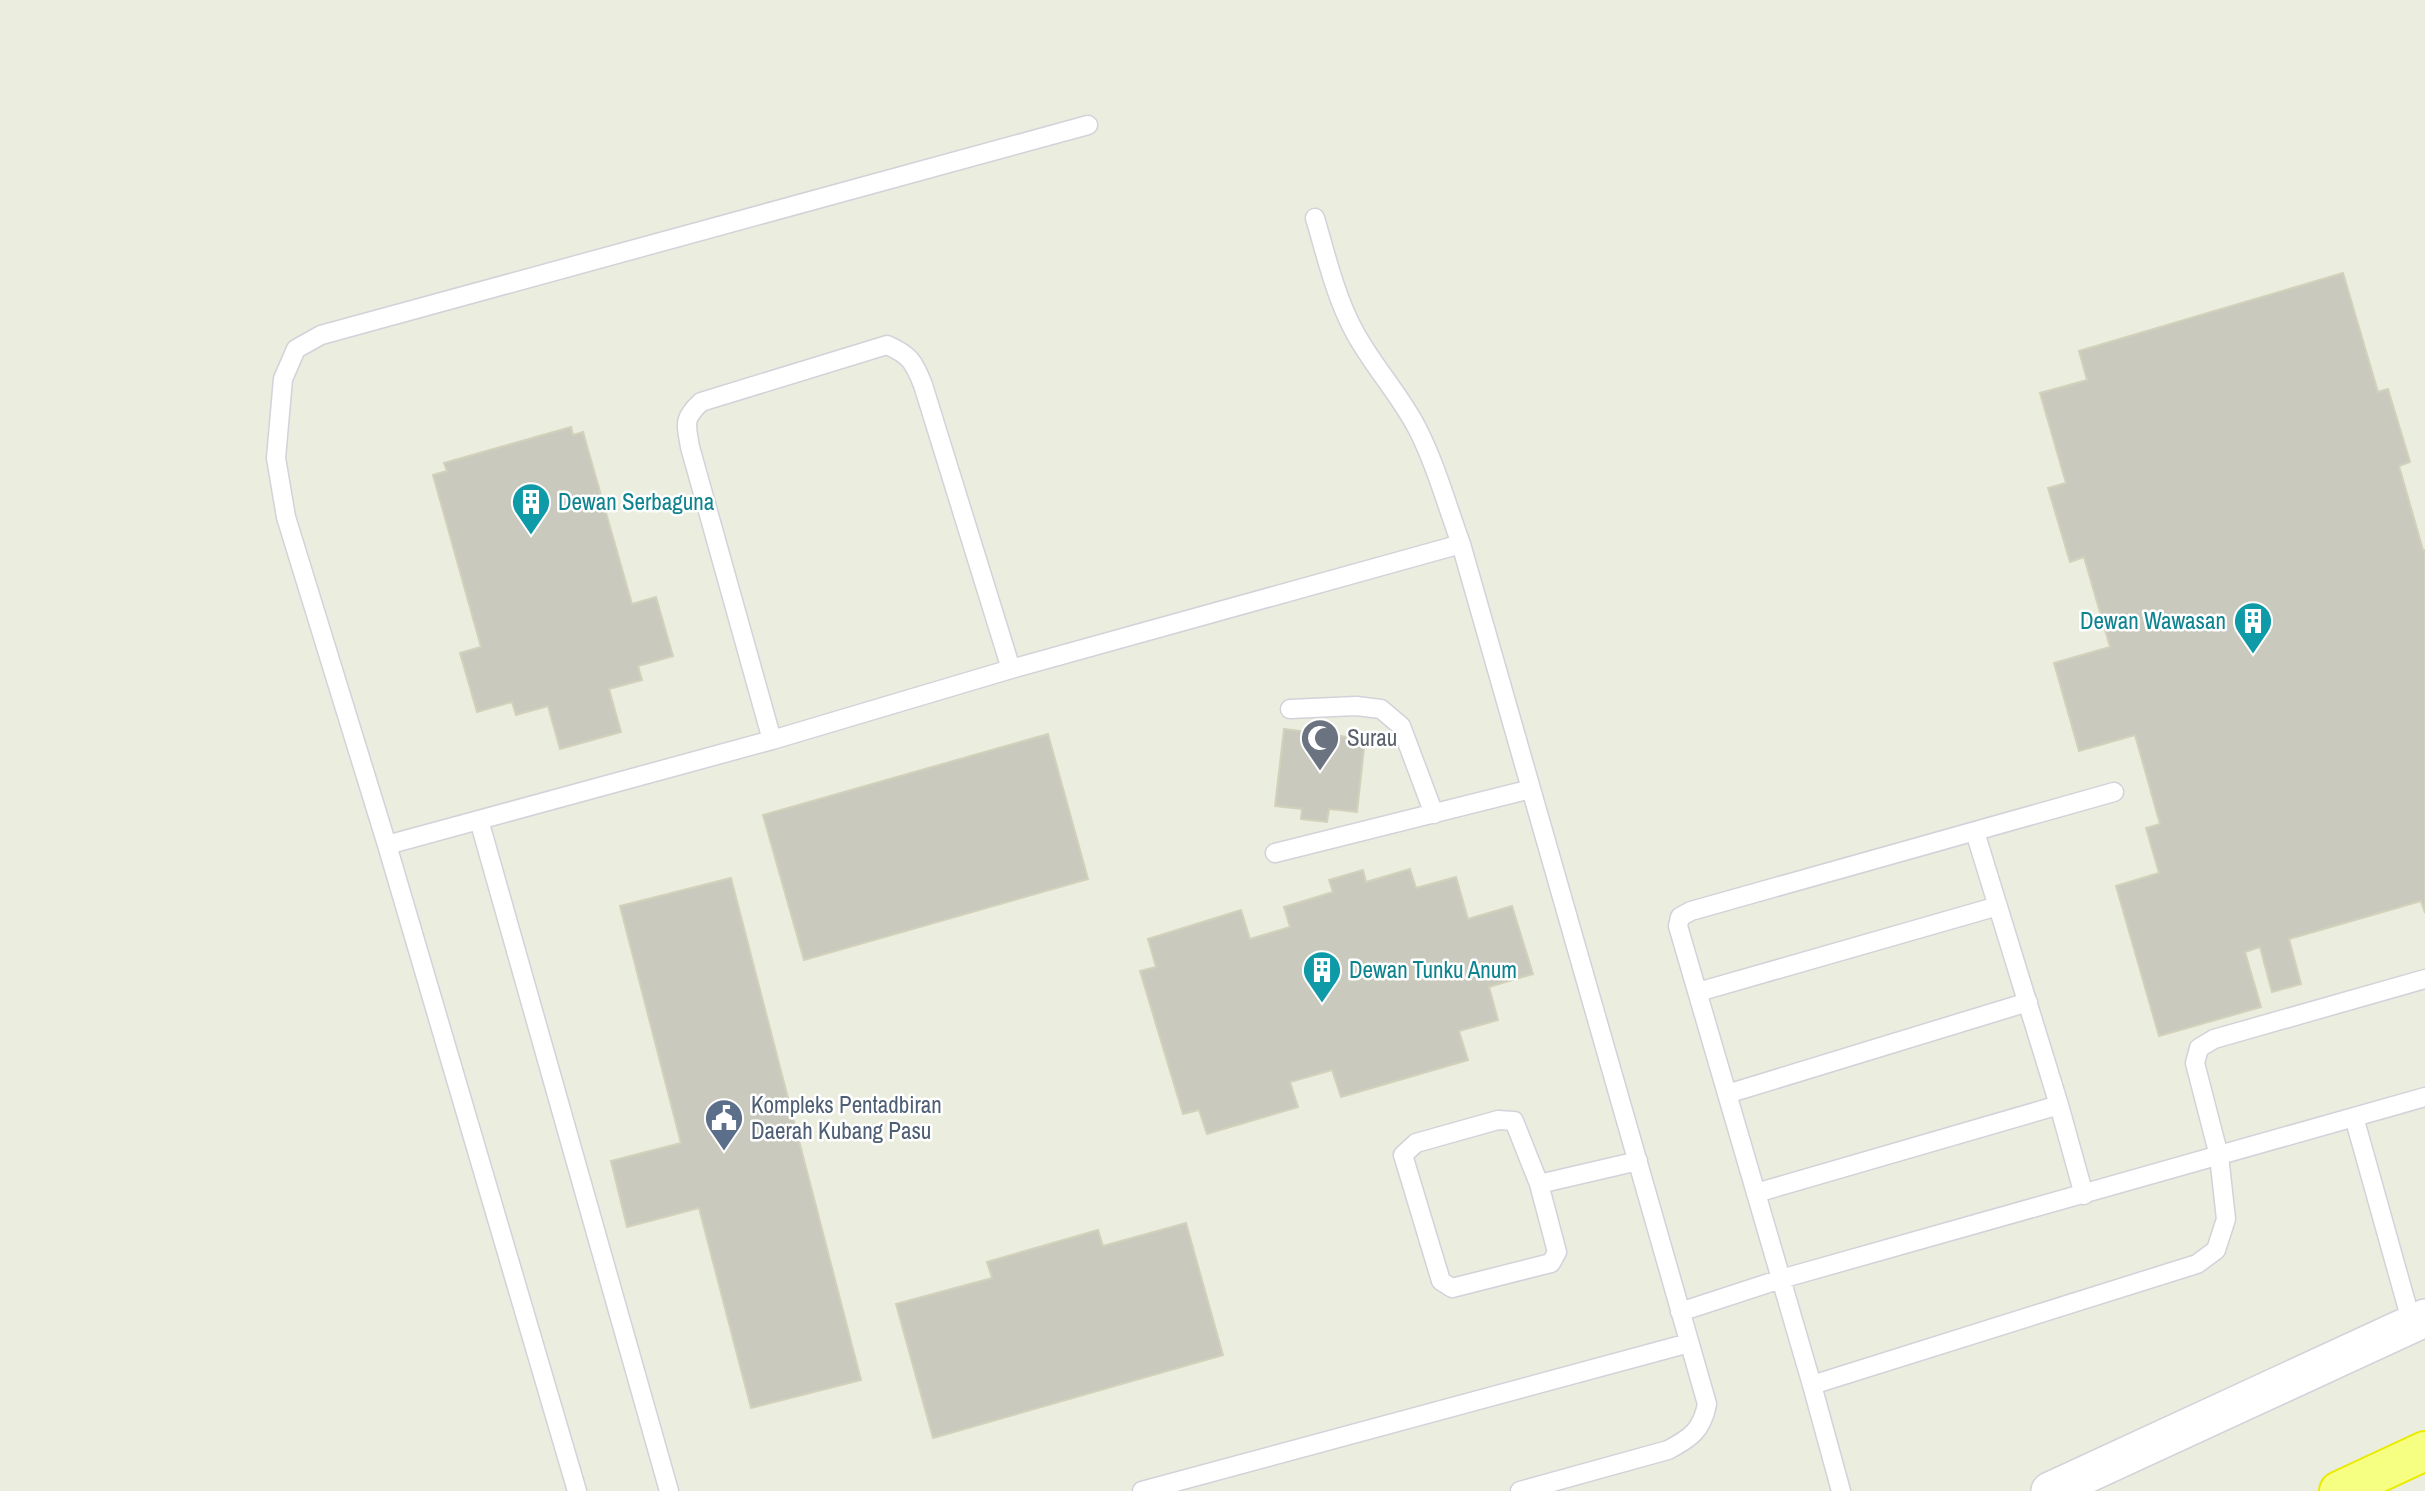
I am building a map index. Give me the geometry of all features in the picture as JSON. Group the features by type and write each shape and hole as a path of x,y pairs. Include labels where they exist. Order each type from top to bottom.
{"highway":[{"path":"2339,1491 2425,1451"}],"street":[{"path":"2050,1491 2418,1321"}],"lane":[{"path":"577,1491 387,845 292,542 280,491 276,457 283,379 296,349 321,335 1088,124"},
{"path":"1315,218 1342,305 1355,332 1394,388 1426,446 1461,544 1707,1404 1704,1419 1697,1430 1668,1450 1520,1491"},
{"path":"772,740 685,422 701,402 887,345 905,353 915,364 1011,669"},
{"path":"387,845 772,740 1011,669 1461,544"},
{"path":"1290,709 1356,706 1381,709 1401,726 1434,814"},
{"path":"1275,853 1531,789"},
{"path":"1841,1491 1678,926 1679,917 1690,911 2114,792"},
{"path":"479,820 669,1491"},
{"path":"1975,832 2084,1195"},
{"path":"1698,992 1998,906"},
{"path":"1812,1385 2197,1264 2216,1250 2226,1219 2219,1157 2194,1063 2200,1048 2214,1039 2425,979"},
{"path":"1727,1094 2028,1002"},
{"path":"1680,1311 1781,1279 2425,1097"},
{"path":"1756,1193 2059,1105"},
{"path":"2354,1117 2418,1321"},
{"path":"1498,1120 1514,1121 1539,1184 1557,1252 1551,1263 1452,1288 1441,1280 1404,1155 1416,1143 1498,1120"},
{"path":"1539,1184 1638,1161"},
{"path":"1142,1491 1689,1343"}],"building":[{"name":"Dewan Wawasan","path":"2343,273 2378,392 2388,389 2410,462 2399,466 2425,550 2425,913 2421,901 2289,939 2301,984 2272,992 2260,947 2245,952 2261,1007 2159,1036 2116,886 2159,873 2146,828 2160,824 2135,735 2079,751 2054,663 2110,647 2084,557 2070,562 2048,488 2066,483 2040,393 2087,380 2079,351"},
{"name":"Dewan Serbaguna","path":"571,427 573,435 583,432 632,604 656,597 673,656 638,666 642,680 609,689 621,732 560,749 548,706 516,715 512,702 477,712 460,653 481,647 433,475 447,471 444,463"},
{"name":"Surau","path":"1284,729 1365,739 1357,812 1329,809 1327,822 1301,819 1302,809 1275,806"},
{"path":"1048,734 1088,879 804,960 763,815"},
{"name":"Dewan Tunku Anum","path":"1410,869 1416,888 1456,877 1468,919 1512,906 1533,974 1489,987 1498,1020 1459,1031 1468,1060 1341,1097 1332,1070 1290,1082 1298,1107 1207,1134 1199,1110 1183,1114 1140,971 1156,967 1148,939 1241,910 1250,939 1290,927 1284,907 1333,892 1329,880 1363,870 1366,882"},
{"name":"Kompleks Pentadbiran Daerah Kubang Pasu","path":"731,878 861,1380 751,1408 699,1208 627,1227 611,1161 681,1143 620,906"},
{"path":"1186,1223 1223,1355 933,1438 896,1304 992,1278 987,1262 1098,1230 1103,1246"}],"place":[{"name":"Dewan Serbaguna","path":"531,536"},
{"name":"Dewan Wawasan","path":"2253,655"},
{"name":"Surau","path":"1320,772"},
{"name":"Dewan Tunku Anum","path":"1322,1004"},
{"name":"Kompleks Pentadbiran Daerah Kubang Pasu","path":"724,1152"}]}
